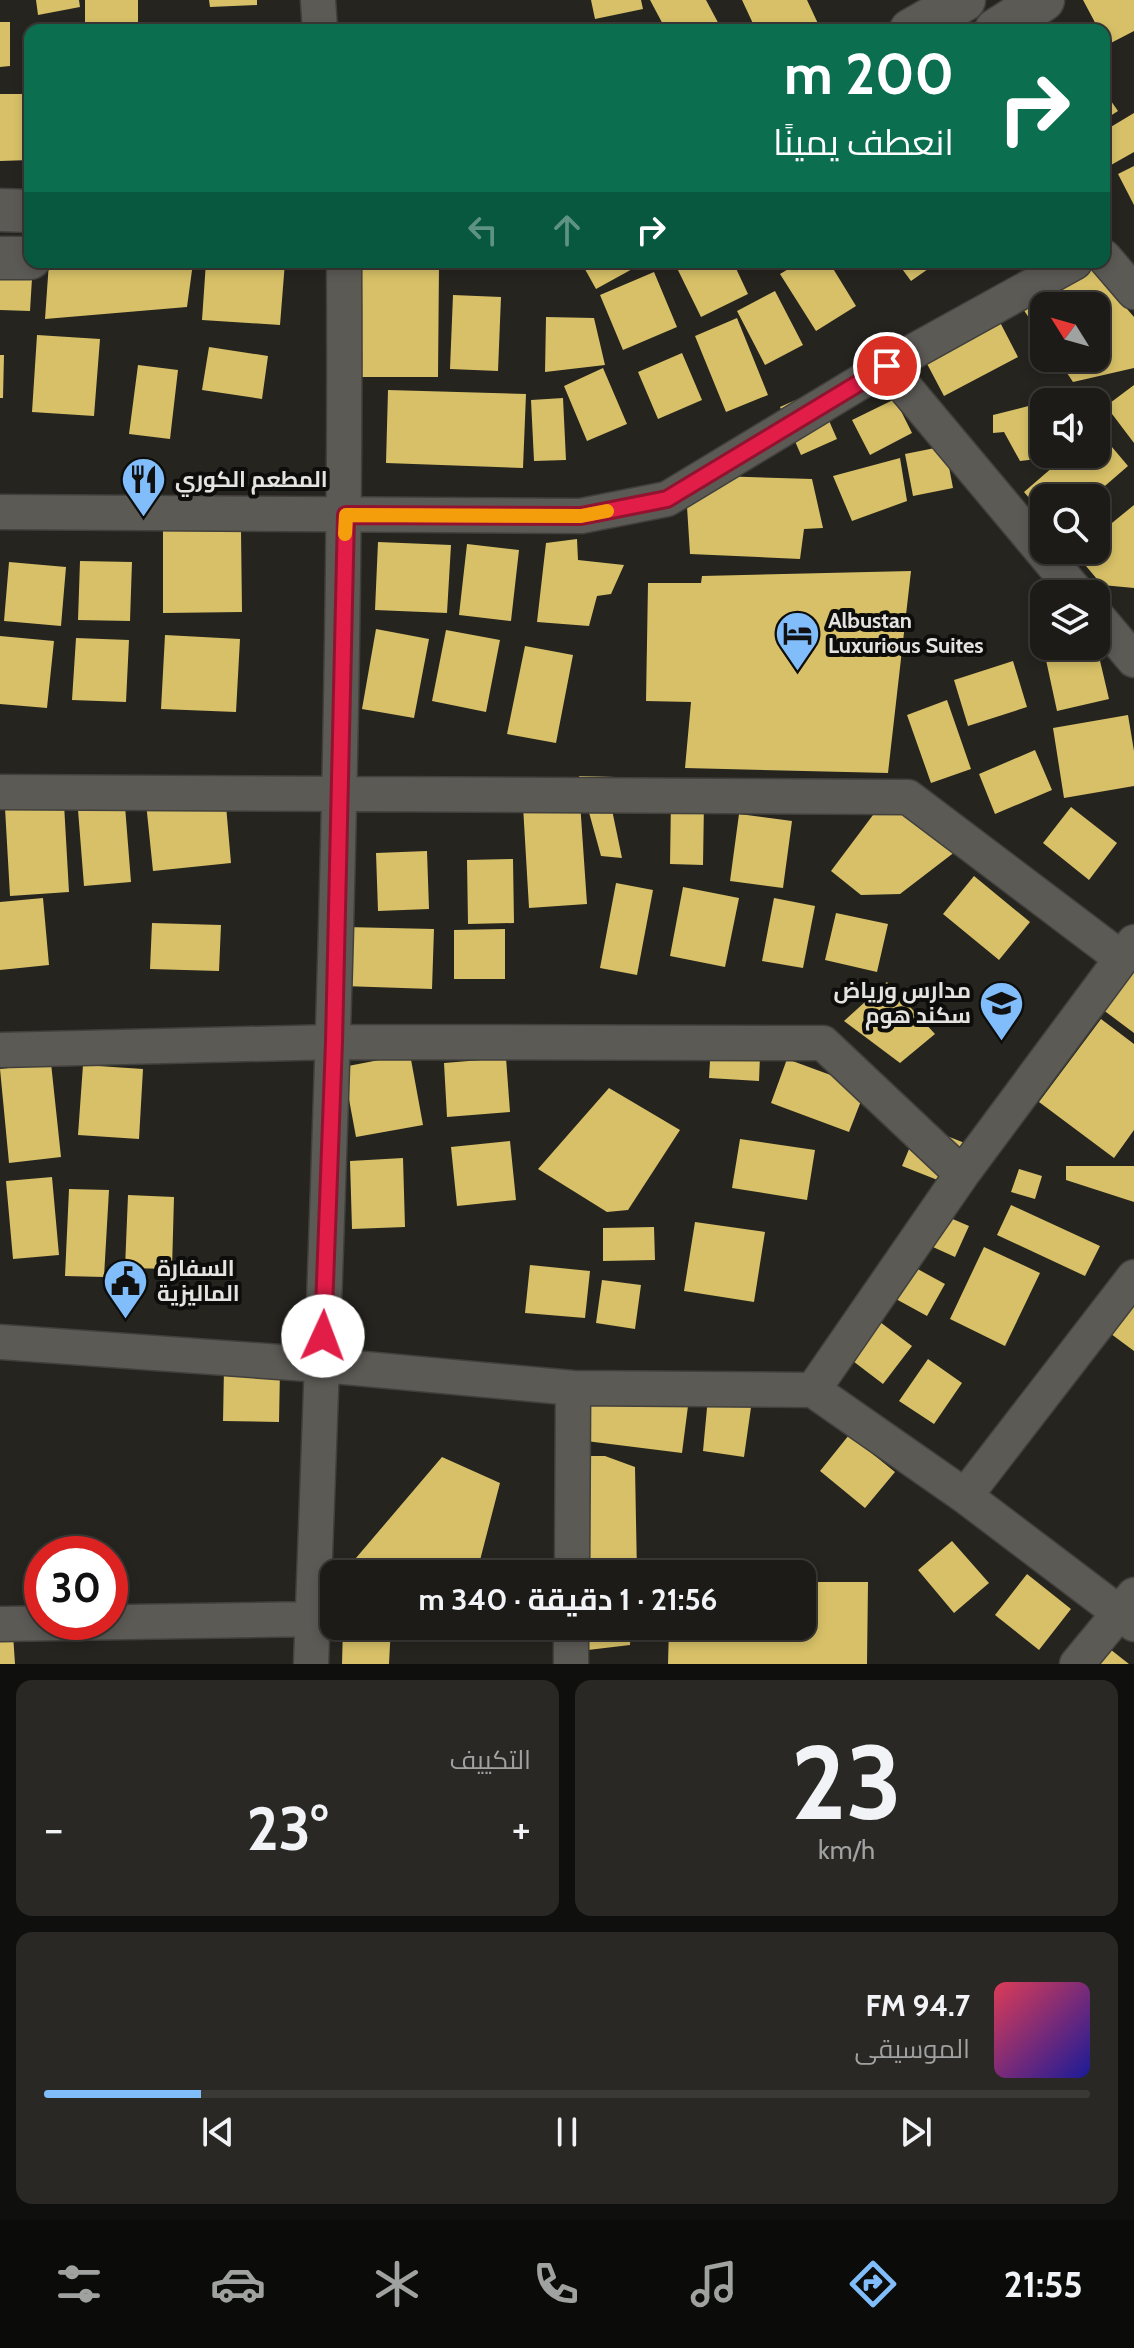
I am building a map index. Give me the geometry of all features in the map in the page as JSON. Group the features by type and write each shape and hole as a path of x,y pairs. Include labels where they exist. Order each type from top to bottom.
{"street":[{"path":"318,0 320,24"},
{"path":"922,24 964,0"},
{"path":"1005,24 1043,0"},
{"path":"0,210 24,211"},
{"path":"0,258 24,258"},
{"path":"1110,264 1134,292"},
{"path":"311,1664 340,794 346,515 344,268"},
{"path":"0,512 581,516 667,499 887,366 1064,268"},
{"path":"887,366 1066,580"},
{"path":"1110,632 1134,660"},
{"path":"0,792 908,797 1128,950 962,1174 813,1390"},
{"path":"0,1050 334,1042 823,1043 962,1174"},
{"path":"965,1496 1134,1277"},
{"path":"0,1342 322,1365 573,1388 813,1390 1129,1611 1077,1664"},
{"path":"572,1560 573,1388"},
{"path":"0,1624 313,1619"},
{"path":"571,1640 571,1664"}],"building":[{"path":"36,0 79,0 80,7 38,15"},
{"path":"85,0 138,0 138,23 85,24"},
{"path":"209,0 257,0 257,5 210,7"},
{"path":"591,0 641,0 643,9 595,19"},
{"path":"650,0 706,0 719,24 663,24"},
{"path":"742,0 807,0 818,24 753,24"},
{"path":"1083,0 1134,0 1134,31 1110,43 1110,24 1096,24"},
{"path":"0,22 10,22 10,66 0,67"},
{"path":"0,94 24,94 24,160 0,161"},
{"path":"1110,100 1118,111 1110,116"},
{"path":"1134,113 1134,152 1110,166 1110,127"},
{"path":"1134,166 1134,205 1118,174"},
{"path":"0,244 24,257 24,268 33,268 30,311 0,310"},
{"path":"49,268 192,268 187,307 45,319"},
{"path":"206,268 285,268 280,325 202,320"},
{"path":"355,268 439,268 438,377 355,377"},
{"path":"584,268 634,268 596,289"},
{"path":"677,268 736,268 748,294 701,317"},
{"path":"790,268 833,268 856,306 816,331 780,274"},
{"path":"901,268 929,268 911,281"},
{"path":"1082,268 1091,268 1134,317 1134,368 1073,382 1066,372 1110,372 1110,292 1048,292"},
{"path":"654,272 677,327 623,350 600,295"},
{"path":"775,291 803,345 765,365 737,311"},
{"path":"453,295 501,297 498,371 450,369"},
{"path":"989,301 1018,357 944,396 915,341"},
{"path":"1030,304 1030,319 1023,309"},
{"path":"546,317 594,318 605,365 545,372"},
{"path":"737,318 768,395 726,412 695,336"},
{"path":"37,335 100,339 94,416 32,412"},
{"path":"209,347 268,356 262,399 202,390"},
{"path":"682,353 702,400 658,419 638,372"},
{"path":"0,355 4,355 3,398 0,398"},
{"path":"138,365 178,370 170,439 129,434"},
{"path":"603,368 627,424 587,441 564,386"},
{"path":"1134,385 1134,443 1110,411 1110,403"},
{"path":"388,390 526,394 523,468 386,463"},
{"path":"816,391 837,439 801,455 780,407"},
{"path":"563,398 566,460 534,461 531,400"},
{"path":"895,399 912,433 870,455 852,420"},
{"path":"1030,406 1030,460 1020,461 1004,432 993,433 993,415"},
{"path":"1110,445 1128,466 1107,484 1033,484 1052,468 1110,468"},
{"path":"945,446 953,488 913,496 905,454"},
{"path":"900,458 907,501 852,521 833,476"},
{"path":"685,475 812,479 823,528 804,529 800,559 690,554"},
{"path":"1134,505 1134,588 1110,586 1110,580 1098,580 1084,564 1110,564 1110,525"},
{"path":"163,531 241,531 242,612 163,613"},
{"path":"577,539 578,560 624,565 611,594 597,596 589,626 537,622 546,543"},
{"path":"378,542 451,545 447,613 375,610"},
{"path":"467,544 519,550 511,621 459,615"},
{"path":"80,561 132,562 130,621 78,620"},
{"path":"9,562 66,567 61,626 4,621"},
{"name":"Albustan Luxurious Suites","path":"911,571 888,773 685,768 691,702 646,701 648,583 701,583 702,576"},
{"path":"376,629 429,639 414,718 362,709"},
{"path":"446,630 500,640 486,712 432,701"},
{"path":"165,635 240,639 236,712 161,709"},
{"path":"0,636 54,641 47,708 0,704"},
{"path":"76,638 129,640 126,702 72,700"},
{"path":"525,646 573,655 556,743 507,734"},
{"path":"1046,660 1100,660 1109,699 1057,711"},
{"path":"1013,661 1027,707 968,726 954,680"},
{"path":"947,700 971,769 931,783 907,715"},
{"path":"1128,715 1134,751 1134,786 1064,798 1053,728"},
{"path":"1035,750 1052,790 995,814 979,774"},
{"path":"579,776 652,778 651,804 611,805 622,858 601,856"},
{"path":"225,794 231,863 153,871 146,803"},
{"path":"888,795 960,848 900,894 861,895 831,871"},
{"path":"671,801 704,802 703,865 670,864"},
{"path":"580,802 587,904 529,908 523,806"},
{"path":"64,804 69,892 10,896 5,808"},
{"path":"125,806 131,882 84,886 78,810"},
{"path":"1071,807 1117,843 1089,880 1043,843"},
{"path":"739,814 792,821 783,888 730,881"},
{"path":"427,851 429,909 378,911 376,853"},
{"path":"513,859 514,923 468,924 467,860"},
{"path":"974,876 1030,922 999,960 943,914"},
{"path":"616,883 653,890 637,975 600,968"},
{"path":"683,887 739,898 725,967 670,956"},
{"path":"43,898 49,965 0,970 0,902"},
{"path":"774,898 815,906 803,968 762,961"},
{"path":"836,913 888,924 877,972 825,960"},
{"path":"152,923 221,925 219,971 150,969"},
{"path":"345,927 434,929 432,989 343,986"},
{"path":"505,929 505,979 454,979 454,930"},
{"path":"1134,971 1134,1033 1102,1009"},
{"path":"887,982 935,1034 900,1063 844,1021"},
{"path":"1101,1019 1134,1044 1134,1130 1114,1158 1039,1102"},
{"path":"712,1028 761,1030 759,1081 709,1078"},
{"path":"410,1054 423,1125 356,1137 343,1067"},
{"path":"506,1058 510,1112 447,1117 444,1063"},
{"path":"787,1059 866,1088 849,1132 771,1103"},
{"path":"51,1063 61,1157 9,1163 0,1069"},
{"path":"83,1065 143,1069 139,1139 78,1135"},
{"path":"609,1088 680,1130 628,1210 607,1212 538,1169"},
{"path":"919,1125 985,1151 968,1192 902,1166"},
{"path":"740,1139 815,1150 807,1200 732,1188"},
{"path":"510,1141 516,1200 457,1206 451,1147"},
{"path":"403,1158 405,1227 352,1229 350,1161"},
{"path":"1066,1166 1134,1166 1134,1202 1066,1180"},
{"path":"1019,1169 1042,1176 1035,1199 1011,1192"},
{"path":"52,1177 59,1255 13,1259 6,1181"},
{"path":"69,1189 109,1190 104,1277 65,1276"},
{"path":"128,1195 174,1197 172,1269 125,1268"},
{"path":"1011,1205 1100,1246 1085,1276 997,1235"},
{"path":"927,1208 969,1226 955,1257 913,1238"},
{"path":"695,1222 765,1232 754,1302 684,1291"},
{"path":"654,1227 655,1260 603,1261 603,1228"},
{"path":"984,1247 1040,1273 1005,1346 950,1319"},
{"path":"892,1255 945,1284 927,1316 874,1287"},
{"path":"530,1265 590,1271 585,1318 525,1313"},
{"path":"602,1280 641,1285 635,1329 596,1323"},
{"path":"1134,1286 1134,1351 1103,1328"},
{"path":"860,1307 912,1346 883,1384 832,1345"},
{"path":"928,1359 962,1383 934,1424 899,1401"},
{"path":"224,1367 280,1369 279,1422 223,1421"},
{"path":"586,1385 688,1406 682,1453 586,1441"},
{"path":"753,1393 744,1457 703,1451 708,1397"},
{"path":"849,1435 895,1472 865,1508 820,1471"},
{"path":"567,1456 605,1456 635,1467 637,1560 591,1560 565,1552"},
{"path":"442,1457 500,1483 480,1560 356,1558"},
{"path":"952,1541 989,1583 954,1613 918,1570"},
{"path":"1027,1574 1071,1609 1039,1650 995,1615"},
{"path":"816,1582 868,1582 867,1664 668,1664 669,1640 816,1640"},
{"path":"12,1619 15,1664 0,1664 0,1620"},
{"path":"343,1640 390,1640 389,1664 342,1664"},
{"path":"554,1640 630,1640 630,1645 554,1654"},
{"path":"1101,1642 1129,1664 1084,1664"}],"slow traffic":[{"path":"345,534 346,515 581,516 607,511"}],"place":[{"name":"المطعم الكوري","path":"144,518"},
{"name":"Albustan Luxurious Suites","path":"797,672"},
{"name":"مدارس ورياض سكند هوم","path":"1002,1042"},
{"name":"السفارة الماليزية","path":"126,1320"}],"route":[{"path":"323,1336 334,1042 346,515 581,516 667,499 887,366"}]}
